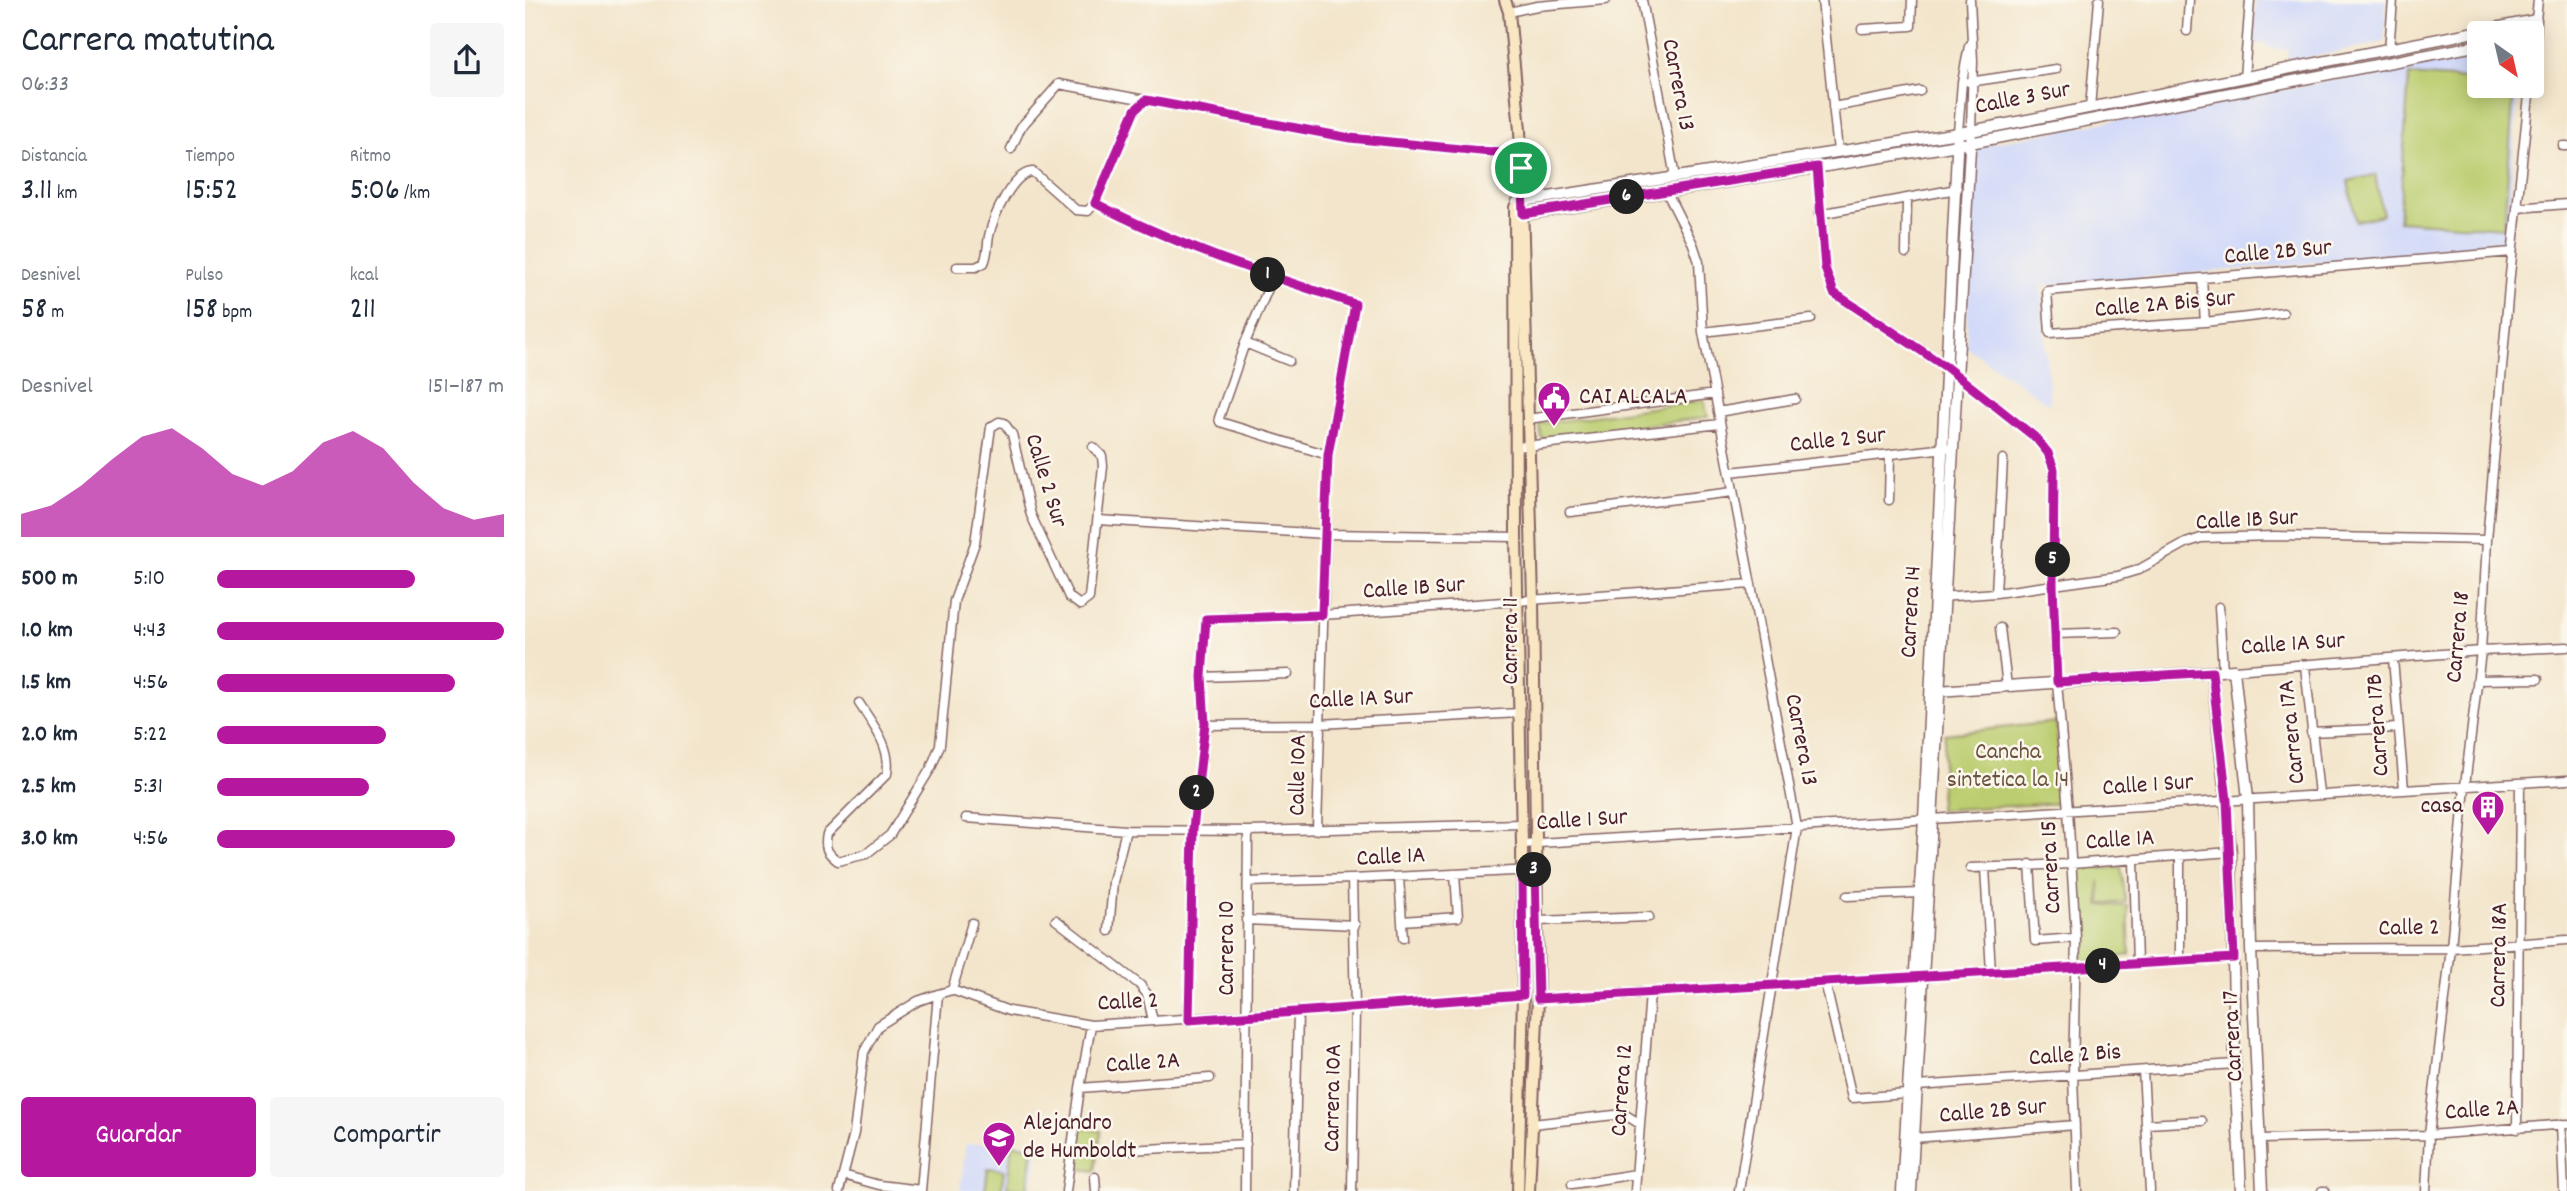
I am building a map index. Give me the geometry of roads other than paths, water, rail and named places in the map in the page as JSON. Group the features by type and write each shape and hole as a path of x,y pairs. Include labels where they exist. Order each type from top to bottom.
{"main road":[{"name":"Carrera 11","path":"1505,0 1509,12 1518,155 1533,600 1538,999 1529,1191"},
{"name":"Carrera 11","path":"1518,1191 1523,995 1516,537 1519,215"}],"street":[{"path":"1509,12 1537,6 1606,0"},
{"name":"Carrera 13","path":"1642,0 1675,177"},
{"path":"1822,0 1838,151"},
{"path":"1862,29 1912,26 1912,0"},
{"name":"Carrera 14","path":"1946,448 1957,375 1971,131 1970,0"},
{"path":"2089,108 2099,0"},
{"path":"2187,31 2189,0"},
{"path":"2244,78 2250,0"},
{"path":"2389,50 2393,0"},
{"path":"2536,20 2538,0"},
{"name":"Calle 3 Sur","path":"1518,202 1971,131 2536,20"},
{"name":"Carrera 14","path":"1902,1191 1928,819 1958,132 1962,82 1971,37"},
{"name":"Calle 3 Sur","path":"1519,215 1970,142 2467,47"},
{"path":"1962,82 2056,69"},
{"path":"2275,71 2276,84"},
{"path":"1011,149 1021,127 1059,84 1350,138 1518,155"},
{"path":"1833,107 1920,91"},
{"name":"Carrera 18","path":"2426,1191 2428,1135 2451,948 2465,786 2481,651 2487,540 2512,252 2529,98"},
{"path":"957,267 976,267 984,263 995,216 1016,179 1027,172 1033,172 1076,210 1088,211 1095,203 1135,110 1146,100"},
{"name":"Carrera 15","path":"1817,167 1825,268 1834,293 1946,367 2036,438 2048,453 2054,469 2053,586 2057,682 2069,810 2076,938 2073,1075 2077,1191"},
{"path":"1819,214 1957,190"},
{"name":"Carrera 13","path":"1666,191 1693,244 1699,262 1703,332 1797,827 1739,1191"},
{"path":"1906,253 1907,199"},
{"path":"1095,203 1169,237 1273,277 1245,343 1219,418 1220,422 1328,455"},
{"path":"2517,208 2567,204"},
{"name":"Calle 2B Sur","path":"2050,333 2047,291 2512,252"},
{"name":"Calle 10A","path":"1273,277 1355,304 1328,455 1317,830"},
{"path":"2202,279 2205,322"},
{"name":"Calle 2A Bis Sur","path":"2050,333 2205,322 2283,313"},
{"path":"1703,332 1811,319"},
{"path":"1245,343 1289,361"},
{"path":"1527,419 1715,394"},
{"path":"1718,412 1795,399"},
{"name":"Calle 2 Sur","path":"859,703 886,747 890,760 887,774 827,834 827,853 838,861 866,854 890,835 931,768 940,745 954,601 975,543 991,427 999,422 1004,423 1012,434 1031,515 1069,597 1080,605 1089,598 1098,520 1325,534 1516,537"},
{"path":"1516,447 1720,424"},
{"path":"1093,447 1102,456 1103,466 1098,520"},
{"name":"Calle 2 Sur","path":"1730,472 1946,448"},
{"path":"1889,500 1890,454"},
{"path":"1996,593 2003,459"},
{"path":"1570,512 1733,492"},
{"name":"Calle 1B Sur","path":"1939,597 1996,593 2118,576 2138,570 2186,543 2201,538 2275,536 2487,540"},
{"name":"Calle 1B Sur","path":"1202,677 1206,619 1322,615 1751,584"},
{"name":"Carrera 14","path":"1932,741 1938,691 1939,597"},
{"path":"2219,607 2229,671"},
{"path":"2000,628 2007,686"},
{"path":"2055,634 2117,632"},
{"name":"Calle 1A Sur","path":"1938,691 2567,647"},
{"name":"Carrera 17B","path":"2393,659 2404,789"},
{"name":"Carrera 17A","path":"2305,666 2319,794"},
{"name":"Carrera 17","path":"2229,671 2248,799 2251,949 2263,1191"},
{"name":"Carrera 17","path":"2212,672 2231,852 2235,1064 2241,1191"},
{"path":"1189,1020 1193,829 1205,724 1202,677 1289,674"},
{"path":"2477,680 2537,679"},
{"name":"Calle 1A Sur","path":"1205,724 1319,724 1519,713"},
{"path":"2311,732 2398,728"},
{"name":"Calle 1 Sur","path":"1522,844 2567,780"},
{"name":"Carrera 18A","path":"2517,1129 2521,783"},
{"name":"Calle 1 Sur","path":"966,818 1126,830 1317,830 1521,824"},
{"name":"Carrera 14","path":"1911,1191 1917,1086 1920,893 1928,819"},
{"path":"1109,932 1113,882 1126,830"},
{"name":"Carrera 10","path":"1245,1191 1248,831"},
{"name":"Calle 1A","path":"1970,868 2071,864 2231,852"},
{"path":"2180,961 2181,856"},
{"path":"2134,860 2137,964"},
{"path":"2030,864 2035,941 2076,938"},
{"path":"1985,868 1991,972"},
{"name":"Calle 1A","path":"1248,882 1535,870"},
{"path":"1402,921 1458,917 1455,874"},
{"path":"1399,877 1403,938"},
{"name":"Carrera 10A","path":"1352,879 1355,925 1352,1191"},
{"path":"1847,896 1920,893"},
{"path":"1537,921 1649,917"},
{"path":"1056,920 1140,985 1147,994 1153,1021"},
{"path":"1246,920 1355,925"},
{"path":"839,1191 854,1133 864,1052 878,1026 918,1001 952,990 972,923"},
{"name":"Calle 2","path":"2251,949 2451,948 2567,940"},
{"path":"1538,999 2234,958"},
{"path":"1825,982 1852,1098 1907,1094"},
{"name":"Calle 2","path":"952,990 1009,1011 1091,1025 1523,995"},
{"name":"Carrera 12","path":"1635,1191 1650,993"},
{"path":"843,1175 879,1185 921,1190 938,994"},
{"path":"1294,1191 1298,1012"},
{"path":"1066,1191 1091,1025"},
{"name":"Calle 2 Bis","path":"1917,1086 2235,1064"},
{"path":"2143,1070 2150,1191"},
{"name":"Calle 2A","path":"1080,1088 1210,1078"},
{"path":"1532,1124 1623,1114 1640,1124"},
{"path":"2146,1124 2202,1121"},
{"path":"2564,1124 2564,1191"},
{"name":"Calle 2A","path":"2260,1139 2428,1135 2564,1124"},
{"name":"Calle 2B Sur","path":"1914,1138 2075,1125"},
{"path":"1107,1151 1246,1144"},
{"path":"1572,1184 1636,1174"},
{"path":"1095,1177 1096,1191"}],"place":[{"name":"CAI ALCALA","path":"1554,428"},
{"name":"casa","path":"2488,837"},
{"name":"Alejandro de Humboldt","path":"999,1168"}],"park label":[{"name":"Cancha sintetica la 14","path":"2008,767"}]}
